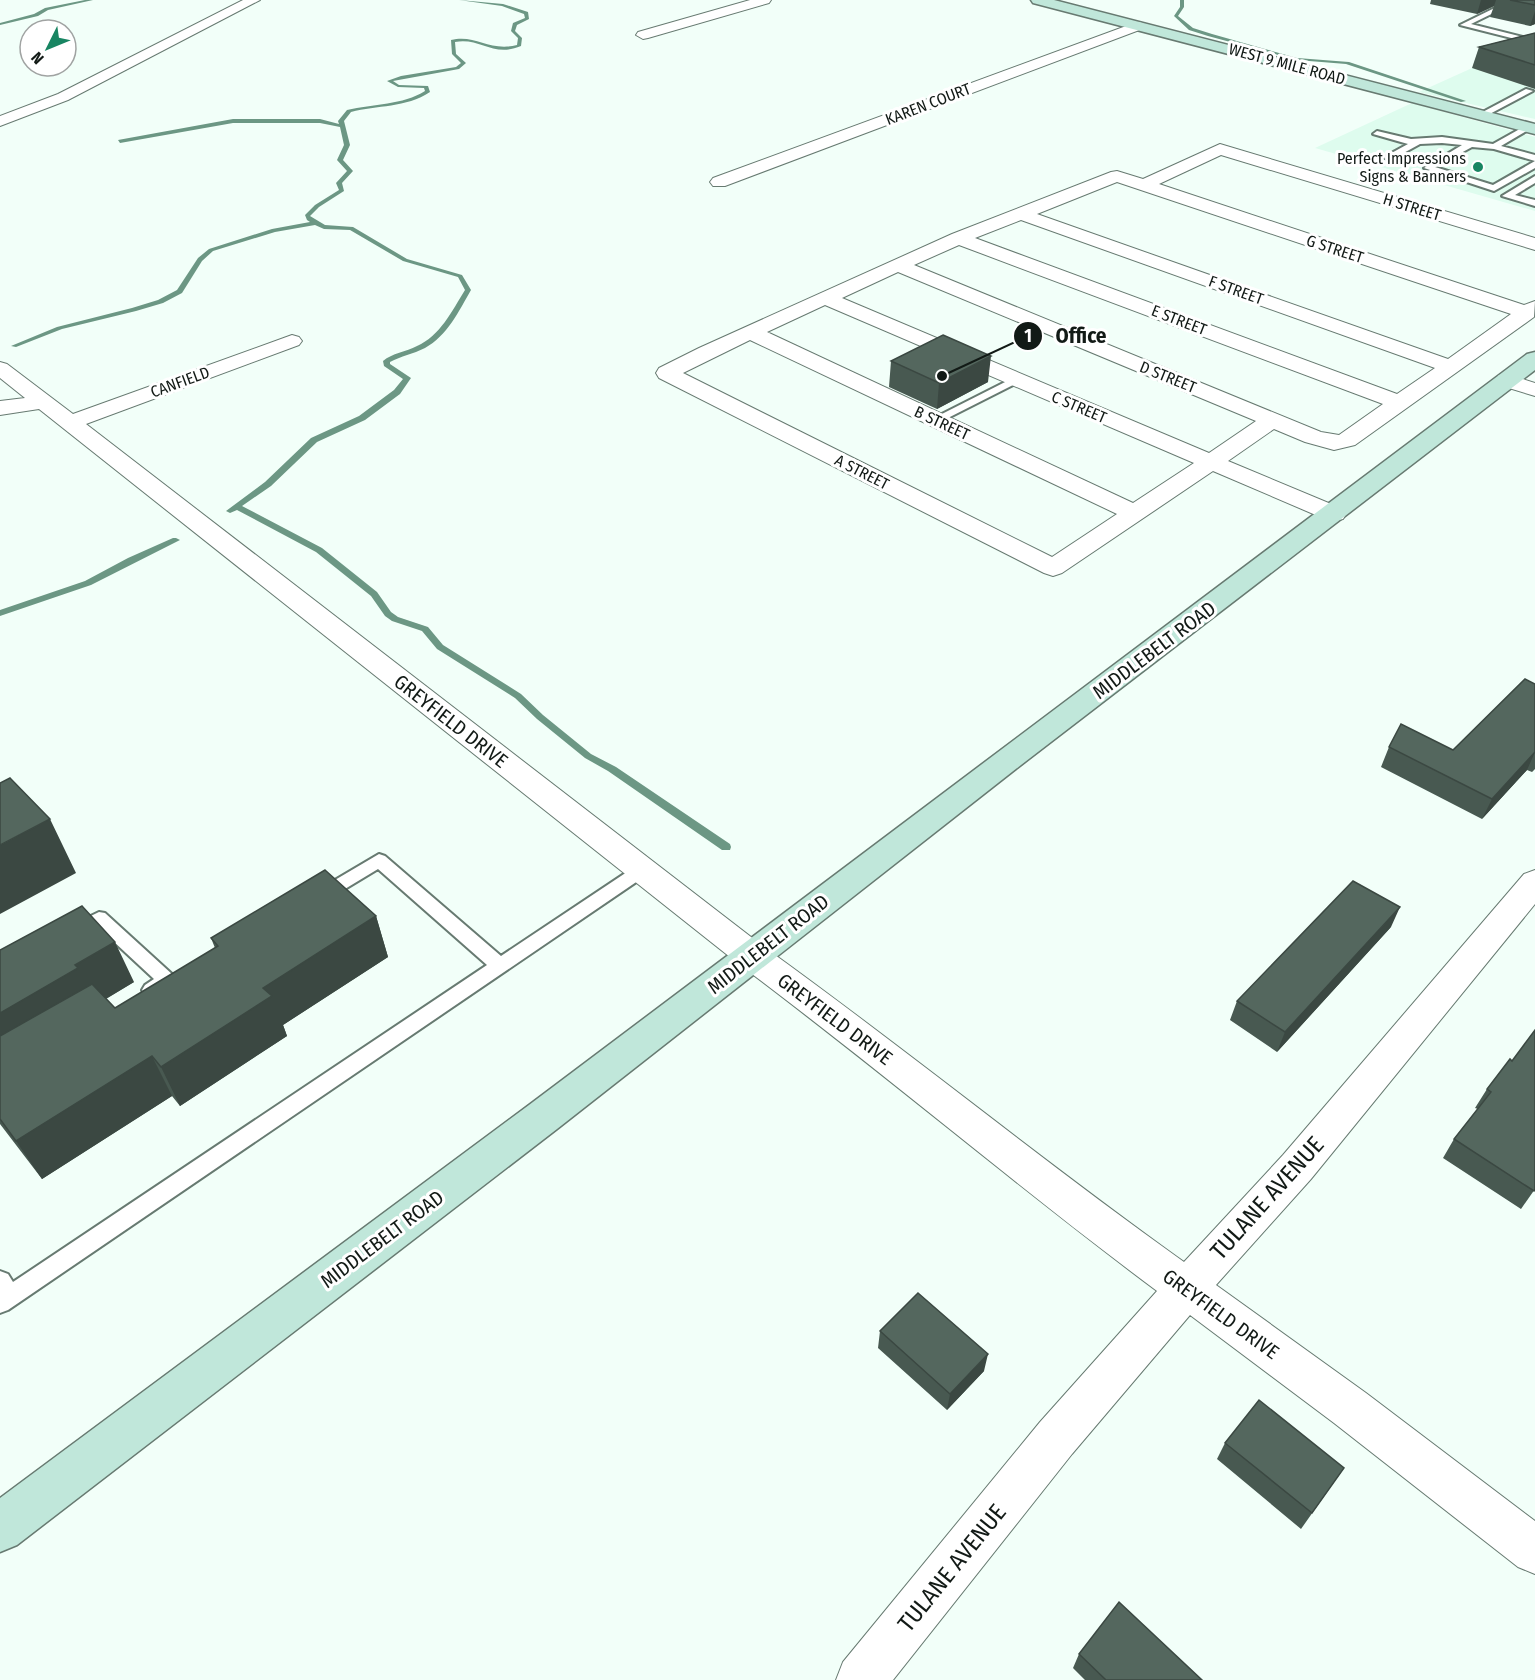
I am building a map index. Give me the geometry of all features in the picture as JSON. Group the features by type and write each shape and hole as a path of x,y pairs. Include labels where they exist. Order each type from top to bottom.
{"street":[{"path":"0,121 63,97 253,0"},
{"path":"643,35 764,0"},
{"name":"WEST 9 MILE ROAD","path":"1038,0 1531,128"},
{"name":"KAREN COURT","path":"719,182 1137,26"},
{"name":"H STREET","path":"1144,185 1220,148 1535,244"},
{"name":"G STREET","path":"750,332 958,237 1117,176 1531,310"},
{"name":"F STREET","path":"1021,214 1450,367"},
{"name":"E STREET","path":"958,237 1400,403"},
{"name":"D STREET","path":"897,265 1313,437 1334,443 1347,440 1400,403"},
{"name":"C STREET","path":"825,298 1334,514"},
{"path":"1400,403 1531,310"},
{"name":"A STREET","path":"750,332 667,373 1053,568 1273,420"},
{"name":"B STREET","path":"750,332 1134,513"},
{"name":"CANFIELD","path":"69,423 292,341"},
{"name":"MIDDLEBELT ROAD","path":"0,1528 1535,359"},
{"name":"GREYFIELD DRIVE","path":"0,368 752,956 857,1033 1071,1204 1350,1408 1535,1550"},
{"path":"1507,380 1535,390"},
{"path":"0,408 42,402"},
{"name":"TULANE AVENUE","path":"861,1680 1056,1438 1186,1288 1297,1167 1535,882"}],"lane":[{"path":"1517,0 1464,25 1535,42"},
{"path":"1481,115 1529,91"},
{"path":"1494,147 1531,128"},
{"path":"1377,134 1417,142 1442,140 1494,147 1535,158"},
{"path":"1389,158 1417,142"},
{"path":"1470,144 1428,168 1494,188 1535,164"},
{"path":"1535,179 1507,196 1535,203"},
{"path":"936,420 1015,380"},
{"path":"310,903 379,860 499,965"},
{"path":"3,1293 642,870"},
{"path":"59,940 99,918 175,979 137,998"}],"shaded area":[{"path":"1501,55 1535,68 1535,119 1419,92"},
{"path":"1412,103 1535,137 1535,211 1315,148"}],"building":[{"path":"1510,0 1535,0 1535,5"},
{"path":"1535,33 1535,65 1479,47"},
{"path":"943,335 991,356 939,383 891,361"},
{"path":"1525,679 1535,684 1535,752 1492,799 1389,747 1401,724 1453,750"},
{"path":"10,778 50,819 0,845 0,783"},
{"path":"325,870 376,916 263,988 272,996 161,1067 152,1056 16,1141 0,1119 0,1036 92,984 115,1008 218,946 211,938"},
{"path":"1353,881 1400,907 1285,1032 1237,1001"},
{"path":"82,906 115,942 75,965 78,968 0,1013 0,950"},
{"path":"1535,1030 1534,1191 1454,1139 1491,1092 1487,1089"},
{"path":"918,1293 988,1354 950,1394 880,1331"},
{"path":"1259,1400 1344,1468 1312,1513 1225,1443"},
{"path":"1119,1602 1202,1680 1106,1680 1079,1654"}],"waterway":[{"path":"0,24 36,15 47,9 91,0"},
{"path":"230,511 268,484 314,440 362,418 397,392 407,378 386,365 386,361 432,340 449,320 468,290 460,276 405,260 351,228 324,227 307,216 317,206 342,190 339,183 350,171 340,160 347,145 341,121 349,111 421,96 428,91 426,87 398,86 389,81 457,68 464,63 454,54 453,41 465,40 502,49 519,46 520,38 513,31 515,24 527,19 526,13 503,5 461,0"},
{"path":"1182,0 1182,7 1176,16 1191,29 1297,59 1347,63 1463,101"},
{"path":"120,141 233,121 320,121 342,126"},
{"path":"14,346 59,328 134,310 173,296 184,286 200,260 211,250 274,230 314,223"},
{"path":"237,507 319,550 374,594 388,614 395,619 425,629 440,647 518,696 588,756 612,769 726,847"},
{"path":"0,613 88,583 176,540"}],"place":[{"name":"Perfect Impressions Signs & Banners","path":"1478,167"},
{"name":"Office","path":"942,376"}]}
